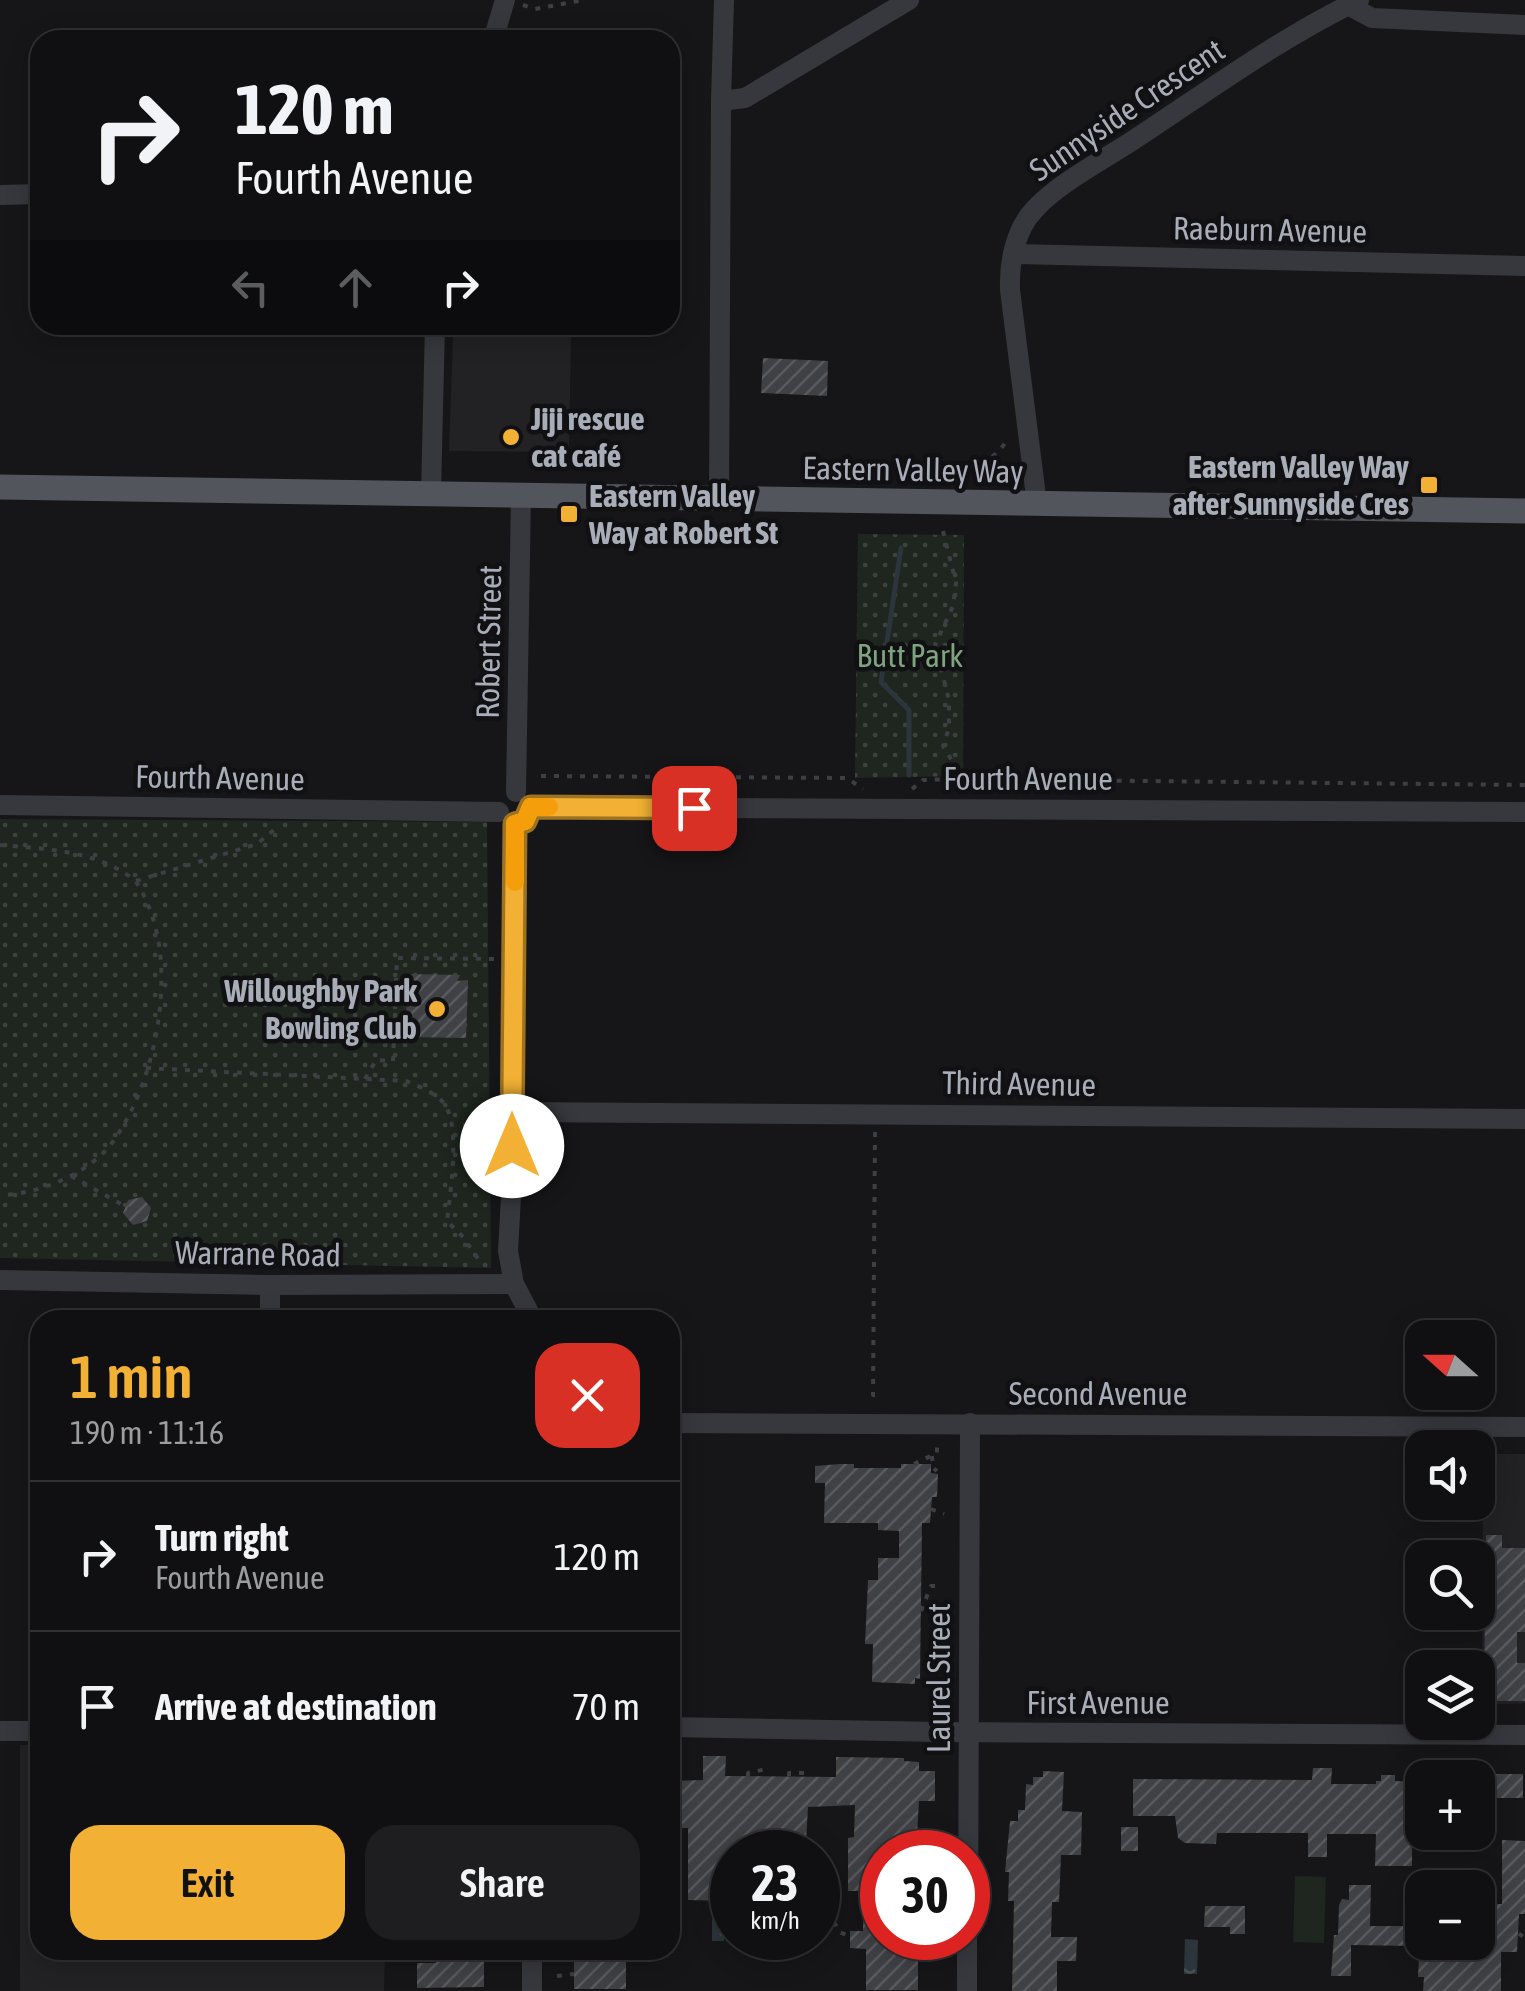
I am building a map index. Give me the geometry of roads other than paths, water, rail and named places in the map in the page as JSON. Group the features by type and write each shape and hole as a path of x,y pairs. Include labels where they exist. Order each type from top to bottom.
{"main road":[{"name":"Eastern Valley Way","path":"0,487 1525,510"}],"street":[{"path":"719,499 724,0"},
{"path":"721,101 745,98 909,0"},
{"path":"499,30 514,2"},
{"path":"1353,3 1372,18 1525,25"},
{"name":"Sunnyside Crescent","path":"1037,504 1010,290 1014,254 1034,208 1281,44 1353,3"},
{"path":"0,195 30,194"},
{"name":"Raeburn Avenue","path":"1014,254 1525,266"},
{"path":"431,493 435,335"},
{"name":"Robert Street","path":"521,494 523,799"},
{"path":"523,799 525,821 507,818 514,959 508,1251 514,1284 528,1310"},
{"name":"Fourth Avenue","path":"523,799 1525,812"},
{"name":"Fourth Avenue","path":"0,805 286,809 507,818"},
{"name":"Third Avenue","path":"512,1112 1525,1118"},
{"name":"Warrane Road","path":"0,1280 514,1284"},
{"path":"270,1285 270,1310"},
{"name":"Second Avenue","path":"680,1422 1525,1427"},
{"name":"Laurel Street","path":"968,1830 970,1424"},
{"name":"First Avenue","path":"680,1727 1525,1735"},
{"path":"0,1731 30,1731"},
{"path":"532,1960 532,1991"},
{"name":"Laurel Street","path":"967,1991 968,1960"}],"water":[{"path":"1185,1939 1198,1940 1197,1974 1184,1974"}],"waterway":[{"path":"901,548 881,682 909,710 909,775"}],"place":[{"name":"Jiji rescue cat café","path":"511,437"},
{"name":"Eastern Valley Way after Sunnyside Cres","path":"1429,485"},
{"name":"Eastern Valley Way at Robert St","path":"569,514"},
{"name":"Willoughby Park Bowling Club","path":"437,1009"}],"park label":[{"name":"Butt Park","path":"910,656"}]}
